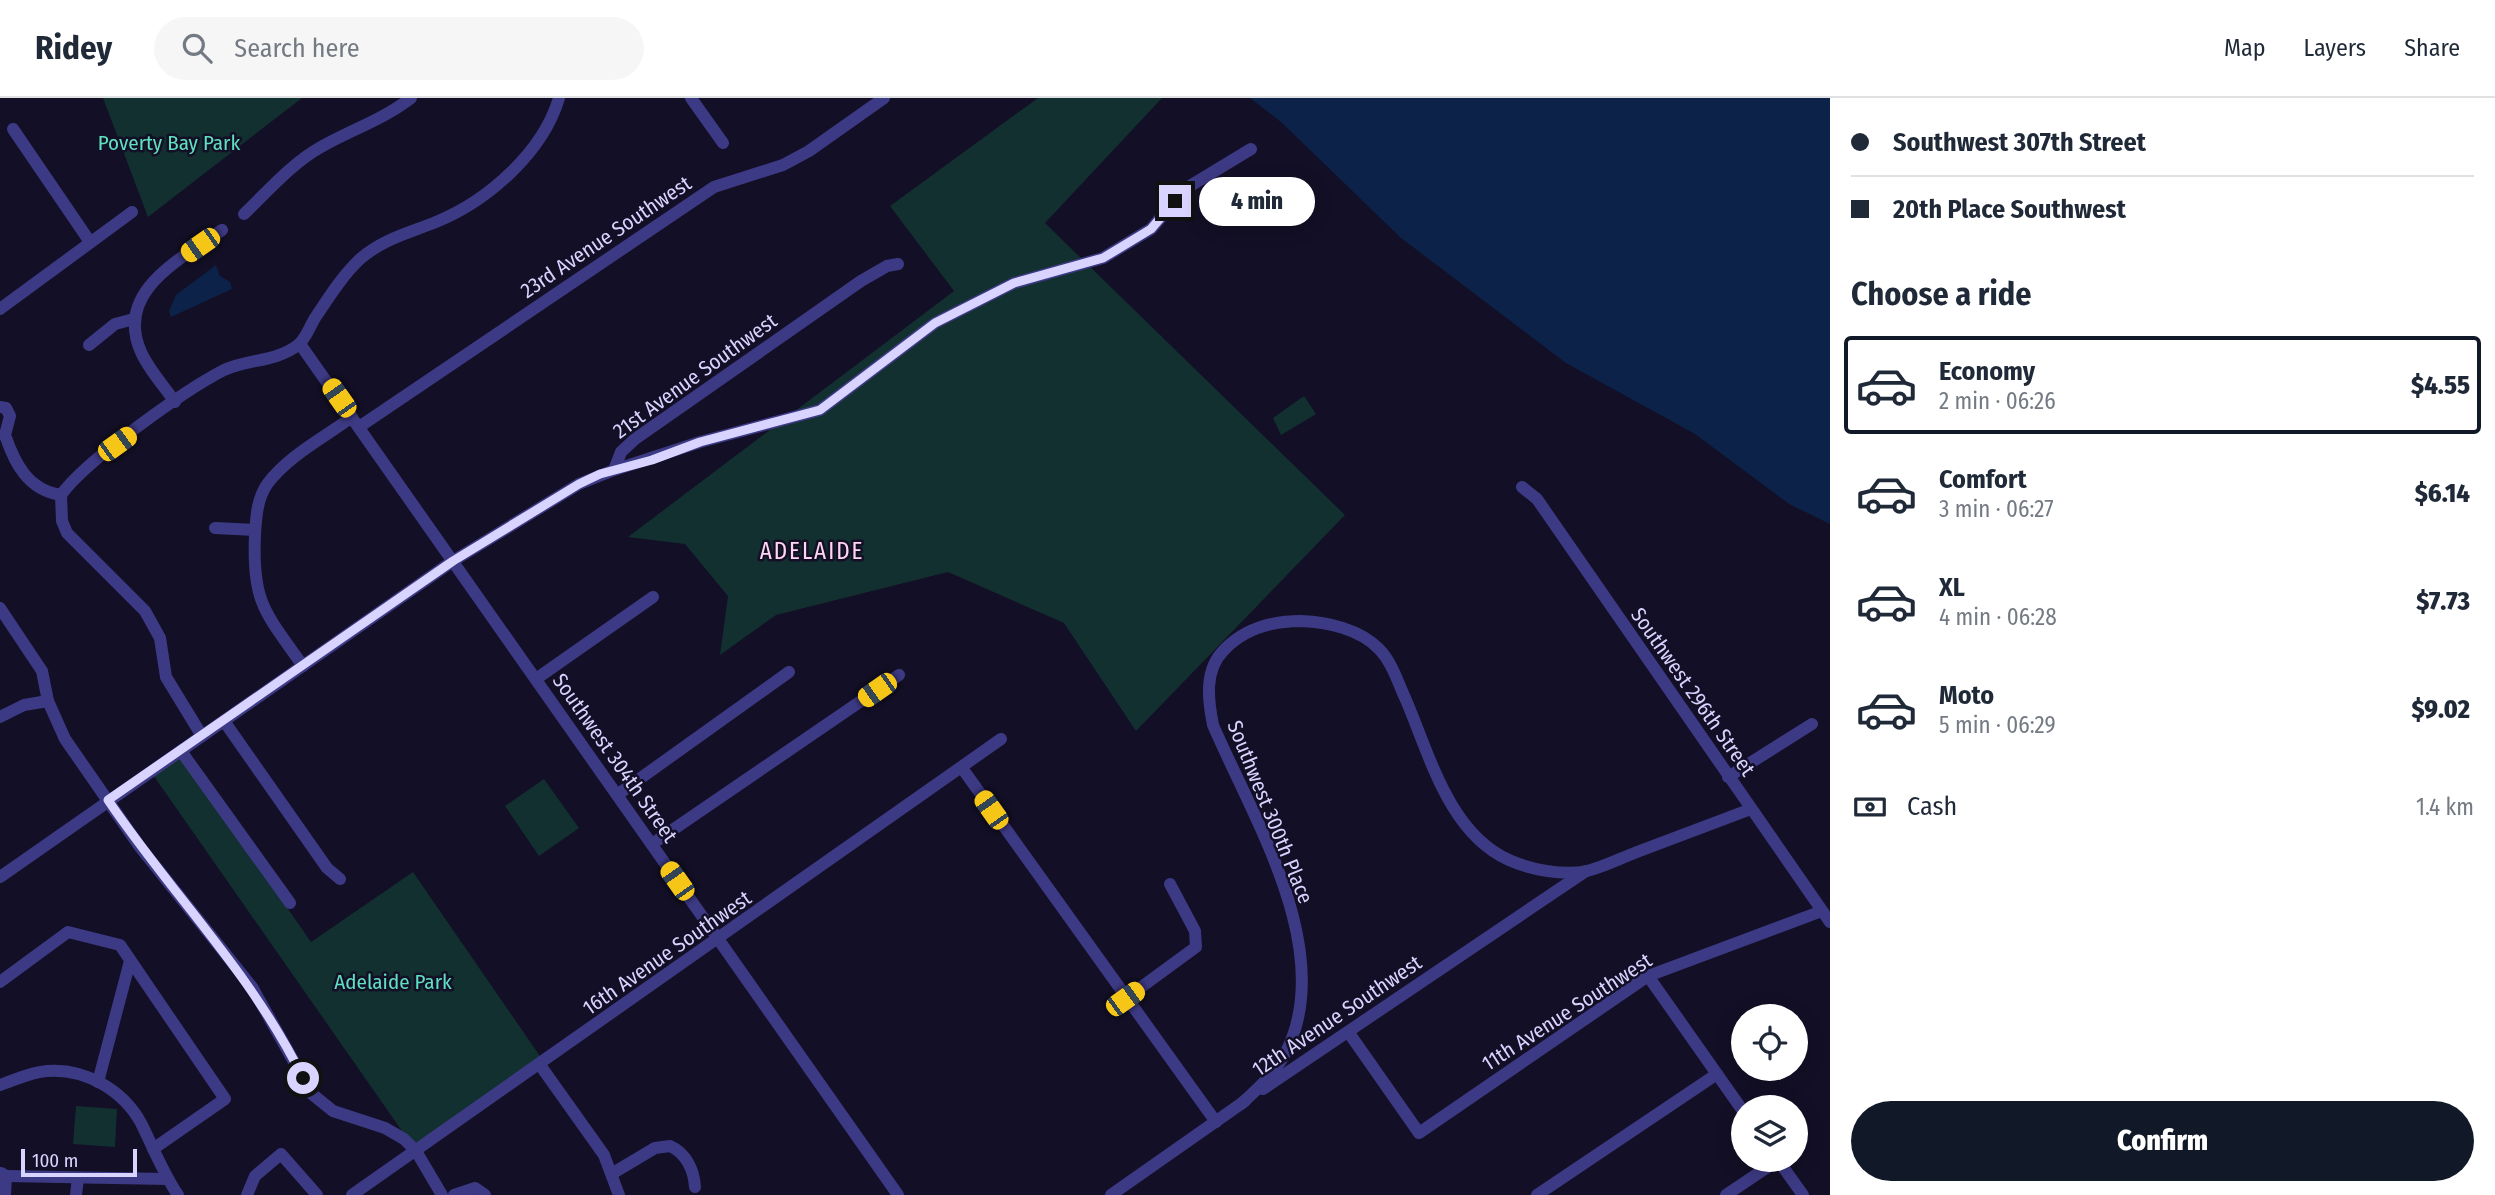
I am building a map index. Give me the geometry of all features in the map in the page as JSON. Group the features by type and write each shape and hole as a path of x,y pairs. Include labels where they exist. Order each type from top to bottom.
{"street":[{"path":"244,214 291,168 318,148 395,110 411,98"},
{"path":"202,736 166,677 156,628 132,596 67,533 62,521 61,495 97,458 223,371 268,359 300,344 338,284 359,260 393,237 456,212 494,185 541,139 559,98"},
{"path":"691,98 723,143"},
{"name":"23rd Avenue Southwest","path":"303,666 258,596 254,575 257,506 271,479 714,187 783,165 809,151 884,98"},
{"path":"13,129 90,242"},
{"path":"614,470 700,442 820,410 935,323 1014,283 1103,258 1151,229 1185,189 1251,149"},
{"path":"0,309 132,212"},
{"path":"175,402 142,354 134,319 151,281 222,230"},
{"name":"21st Avenue Southwest","path":"0,877 453,561 579,484 614,470 621,452 635,439 861,281 887,266 898,264"},
{"path":"89,345 115,324 134,319"},
{"name":"Southwest 304th Street","path":"300,344 898,1195"},
{"path":"0,407 6,408 10,416 2,435 27,479 45,493 61,495"},
{"name":"Southwest 296th Street","path":"1522,487 1537,499 1826,916"},
{"path":"215,528 255,530"},
{"path":"536,679 653,597"},
{"path":"0,608 43,671 48,701 65,739 155,866 198,916 251,987 307,1087 320,1102 333,1111 394,1133 416,1151 442,1195"},
{"name":"Southwest 300th Place","path":"1241,1104 1264,1084 1285,1052 1294,1032 1302,990 1296,928 1285,891 1213,725 1208,701 1211,674 1221,653 1231,643 1264,625 1285,621 1323,624 1354,632 1368,640 1385,657 1455,811 1479,841 1511,861 1531,868 1586,871"},
{"path":"617,794 789,672"},
{"path":"652,845 899,675"},
{"path":"0,717 24,705 48,701"},
{"path":"224,721 327,868 341,878"},
{"path":"1728,777 1812,724"},
{"name":"16th Avenue Southwest","path":"352,1195 719,940 1001,738"},
{"path":"181,751 290,903"},
{"path":"962,768 1125,999 1216,1122"},
{"path":"1586,871 1751,809"},
{"name":"12th Avenue Southwest","path":"1111,1195 1586,871"},
{"path":"1125,999 1196,947 1195,931 1170,884"},
{"name":"11th Avenue Southwest","path":"1349,1033 1419,1133 1648,976 1826,916"},
{"path":"0,982 68,932 120,945 225,1099 153,1149"},
{"path":"98,1082 130,961"},
{"path":"1648,976 1732,1095"},
{"path":"540,1065 613,1173 619,1195"},
{"path":"0,1085 47,1071 79,1073 98,1082 128,1104 178,1195"},
{"path":"1538,1195 1717,1074"},
{"path":"613,1173 663,1146 673,1147 684,1157 694,1174 695,1186"},
{"path":"247,1195 255,1175 281,1154 317,1195"},
{"path":"1726,1195 1760,1172"},
{"path":"1787,1172 1803,1195"},
{"path":"5,1195 3,1174 167,1179"},
{"path":"76,1195 78,1178"},
{"path":"454,1195 475,1188 485,1195"}],"green space":[{"name":"Poverty Bay Park","path":"103,98 302,98 148,217"},
{"path":"1038,98 1162,98 1045,223 1345,515 1136,731 1064,623 948,572 776,615 720,655 728,596 685,544 628,537 954,291 890,206"},
{"path":"1304,396 1316,414 1281,435 1273,418"},
{"name":"Adelaide Park","path":"179,752 311,942 413,872 544,1062 416,1151 151,772"},
{"path":"544,779 579,828 539,856 505,806"},
{"path":"76,1106 117,1109 115,1147 73,1144"}],"water":[{"path":"1250,98 1830,98 1830,524 1789,504 1695,434 1566,363 1401,238 1281,122"},
{"path":"216,265 220,276 230,282 232,289 171,317 169,311 176,295"}],"district":[{"name":"ADELAIDE","path":"812,551"}],"route":[{"path":"303,1078 251,987 198,916 140,847 108,800 453,561 579,484 600,474 652,460 700,442 739,434 820,410 935,323 1014,283 1103,258 1151,229 1175,201"}]}
